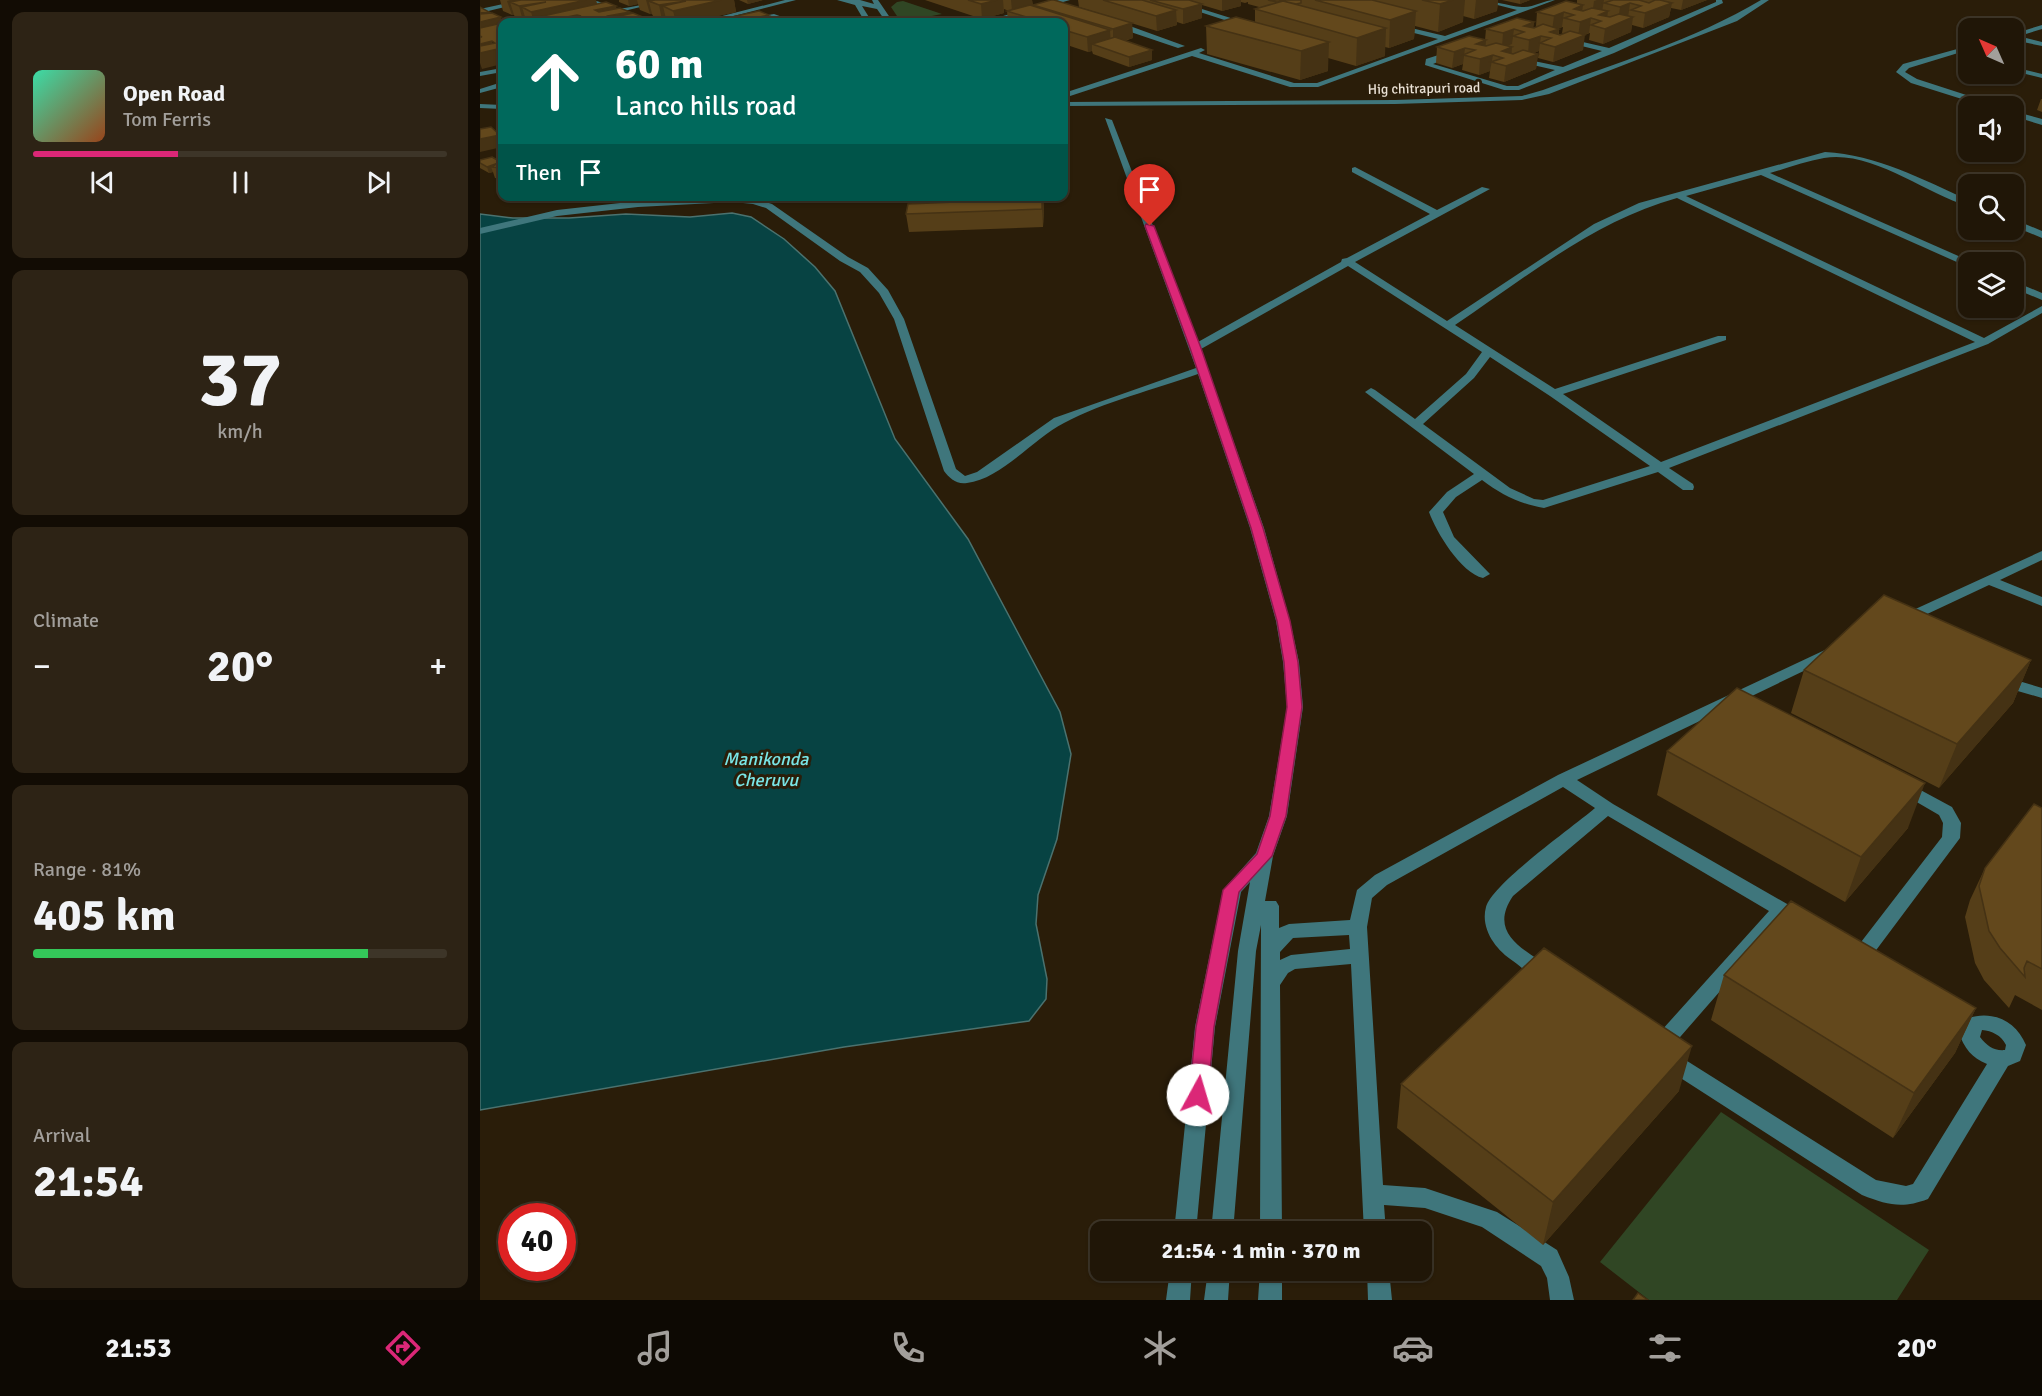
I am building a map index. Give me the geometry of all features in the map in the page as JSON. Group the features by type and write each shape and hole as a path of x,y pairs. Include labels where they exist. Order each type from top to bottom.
{"street":[{"path":"481,11 531,0"},
{"path":"592,0 635,18"},
{"path":"583,18 666,0"},
{"path":"720,18 793,0"},
{"path":"840,0 876,3 886,18"},
{"path":"1041,0 1054,4"},
{"path":"1166,0 1249,25"},
{"path":"1481,0 1524,10"},
{"path":"1191,53 1293,85 1318,85 1552,0"},
{"path":"1459,50 1429,61 1429,65 1507,88 1527,86 1690,17 1720,3 1719,0"},
{"name":"Hig chitrapuri road","path":"1068,104 1395,102 1522,98 1546,92 1734,20 1766,0"},
{"path":"857,2 866,18"},
{"path":"732,4 750,11"},
{"path":"1001,18 1054,4 1066,4"},
{"path":"481,11 497,18"},
{"path":"1679,14 1690,17"},
{"path":"755,18 769,15 779,18"},
{"path":"1107,21 1181,46"},
{"path":"1473,22 1484,25"},
{"path":"1389,24 1446,39"},
{"path":"2024,33 2042,27"},
{"path":"1642,31 1653,33"},
{"path":"1559,38 1611,51"},
{"path":"2026,40 2042,44"},
{"path":"1068,95 1210,47"},
{"path":"1958,51 1915,62 1900,72 1914,81 1960,96"},
{"path":"1389,53 1400,56"},
{"path":"1511,57 1564,70"},
{"path":"1341,69 1353,73"},
{"path":"480,74 498,71"},
{"path":"2024,72 2042,76"},
{"path":"480,91 498,86"},
{"path":"480,98 498,93"},
{"path":"1108,120 1137,102"},
{"path":"1085,104 1108,120 1196,348 1257,528 1283,621 1291,662 1295,707 1278,816 1264,856 1247,951 1223,1221"},
{"path":"480,106 498,106"},
{"path":"2024,116 2042,122"},
{"path":"480,135 498,137"},
{"path":"1448,325 1597,226 1642,205 1825,154 1854,156 1958,199"},
{"path":"1355,170 1436,213"},
{"path":"1763,172 1958,260"},
{"path":"1196,348 1346,261 1485,189"},
{"path":"1677,195 1984,342"},
{"path":"480,231 557,213 630,205 699,201"},
{"path":"754,201 769,206 844,260 864,270 884,292 899,319 950,471 954,476 965,480 982,475 1058,421 1203,369"},
{"path":"2024,227 2042,235"},
{"path":"1346,261 1554,393 1688,487"},
{"path":"2024,289 2042,297"},
{"path":"1371,392 1513,495 1544,504 1660,467 1984,342 2042,309"},
{"path":"1554,393 1722,338"},
{"path":"1415,425 1470,376 1489,351"},
{"path":"1482,574 1466,560 1439,525 1436,512 1444,499 1483,475"},
{"path":"1884,628 2042,555"},
{"path":"1988,580 2042,602"},
{"path":"1374,1221 1358,927 1363,895 1371,886 1564,779 1843,647"},
{"path":"1986,674 2042,693"},
{"path":"1730,699 1751,710"},
{"path":"1861,956 1950,838 1952,823 1946,812 1927,799 1886,778"},
{"path":"1564,779 1607,808 1811,927"},
{"path":"1560,984 1512,951 1497,934 1495,908 1507,891 1607,808"},
{"path":"1186,1221 1205,1027 1232,890 1264,856"},
{"path":"1270,906 1272,1221"},
{"path":"1655,1051 1781,909"},
{"path":"1270,951 1280,937 1289,931 1358,927"},
{"path":"1841,945 1879,967"},
{"path":"1270,984 1281,968 1291,962 1359,956"},
{"path":"1988,1022 2010,1033 2014,1039 2016,1051 2008,1058 2001,1059 1979,1051 1970,1040 1966,1024 1988,1022"},
{"path":"1636,1038 1870,1188 1906,1197 1920,1191 2001,1059"},
{"path":"1372,1194 1425,1198 1490,1219 1549,1258 1558,1277 1562,1300"},
{"path":"1178,1300 1180,1281"},
{"path":"1216,1300 1218,1281"},
{"path":"1270,1300 1271,1281"},
{"path":"1379,1281 1380,1300"}],"green space":[{"path":"903,1 942,14 922,18 898,18 891,7"},
{"path":"1721,1112 1929,1250 1897,1300 1649,1300 1600,1262"}],"water":[{"name":"Manikonda Cheruvu","path":"732,213 751,217 784,239 815,267 835,291 895,439 968,539 1060,712 1071,754 1057,839 1038,895 1036,924 1047,979 1046,999 1029,1021 844,1047 480,1110 480,214 513,218 569,218 626,214 690,217"}],"building":[{"path":"586,0 531,12 522,7 546,2 519,6 510,2"},
{"path":"721,0 673,11 663,6 686,1 659,5 649,1"},
{"path":"968,0 997,0 981,4"},
{"path":"1051,0 1132,23 1113,29 1033,5"},
{"path":"1103,0 1142,0 1176,10 1156,16"},
{"path":"1150,0 1189,0 1202,4 1183,9"},
{"path":"1268,0 1301,0 1301,3 1296,4"},
{"path":"1315,0 1372,0 1416,11 1390,20"},
{"path":"1422,0 1453,0 1440,4"},
{"path":"1613,0 1639,0 1649,3 1660,0 1672,3 1645,13 1631,10 1641,6 1630,3 1620,7 1604,3"},
{"path":"1283,1 1386,28 1357,38 1255,9"},
{"path":"1566,1 1583,5 1574,9 1583,11 1592,8 1608,11 1599,15 1610,17 1619,14 1633,17 1605,29 1591,25 1601,21 1591,18 1580,22 1564,18 1574,15 1564,12 1554,16 1537,12"},
{"path":"606,2 616,6 595,10 599,12 620,8 630,12 608,16 611,18 572,18 581,16 577,15 562,18 543,16"},
{"path":"1030,5 1110,30 1087,37 1068,31 1068,18 1029,18 1007,11"},
{"path":"480,7 489,12 480,13"},
{"path":"759,11 769,15 756,18 727,18"},
{"path":"492,13 501,17 480,22 480,14"},
{"path":"633,13 643,17 638,18 611,18"},
{"path":"1236,17 1329,42 1301,51 1206,26"},
{"path":"1517,18 1534,22 1524,26 1534,28 1543,24 1559,29 1550,32 1560,35 1570,31 1585,35 1555,47 1540,43 1551,38 1541,36 1529,40 1513,36 1524,32 1514,29 1503,33 1486,29"},
{"path":"498,24 498,49 480,53 480,46 495,43 492,41 480,44 480,37 482,37 480,28"},
{"path":"1469,36 1486,40 1476,44 1486,46 1496,43 1512,47 1502,51 1513,54 1523,50 1538,54 1506,66 1491,62 1503,58 1493,55 1480,59 1463,55 1475,50 1465,48 1454,52 1437,47"},
{"path":"1115,37 1152,50 1129,57 1092,44"},
{"path":"491,127 498,135 480,139 480,129"},
{"path":"492,157 498,160 498,163 487,167 480,163 480,160"},
{"path":"1042,201 1042,209 906,214 908,204"},
{"path":"1884,595 2031,660 1957,744 1804,670"},
{"path":"1737,688 1925,783 1861,857 1667,751"},
{"path":"2034,804 2042,808 2042,969 2027,961 2024,968 2025,977 2000,948 1989,931 1979,886 1985,868"},
{"path":"1791,901 1976,1008 1914,1093 1724,975"},
{"path":"1544,948 1692,1046 1553,1202 1401,1084"},
{"path":"1638,1293 1648,1300 1633,1300"}],"route":[{"path":"1150,226 1196,348 1257,528 1283,621 1291,662 1295,707 1278,816 1264,856 1232,890 1205,1027 1198,1095"}]}
